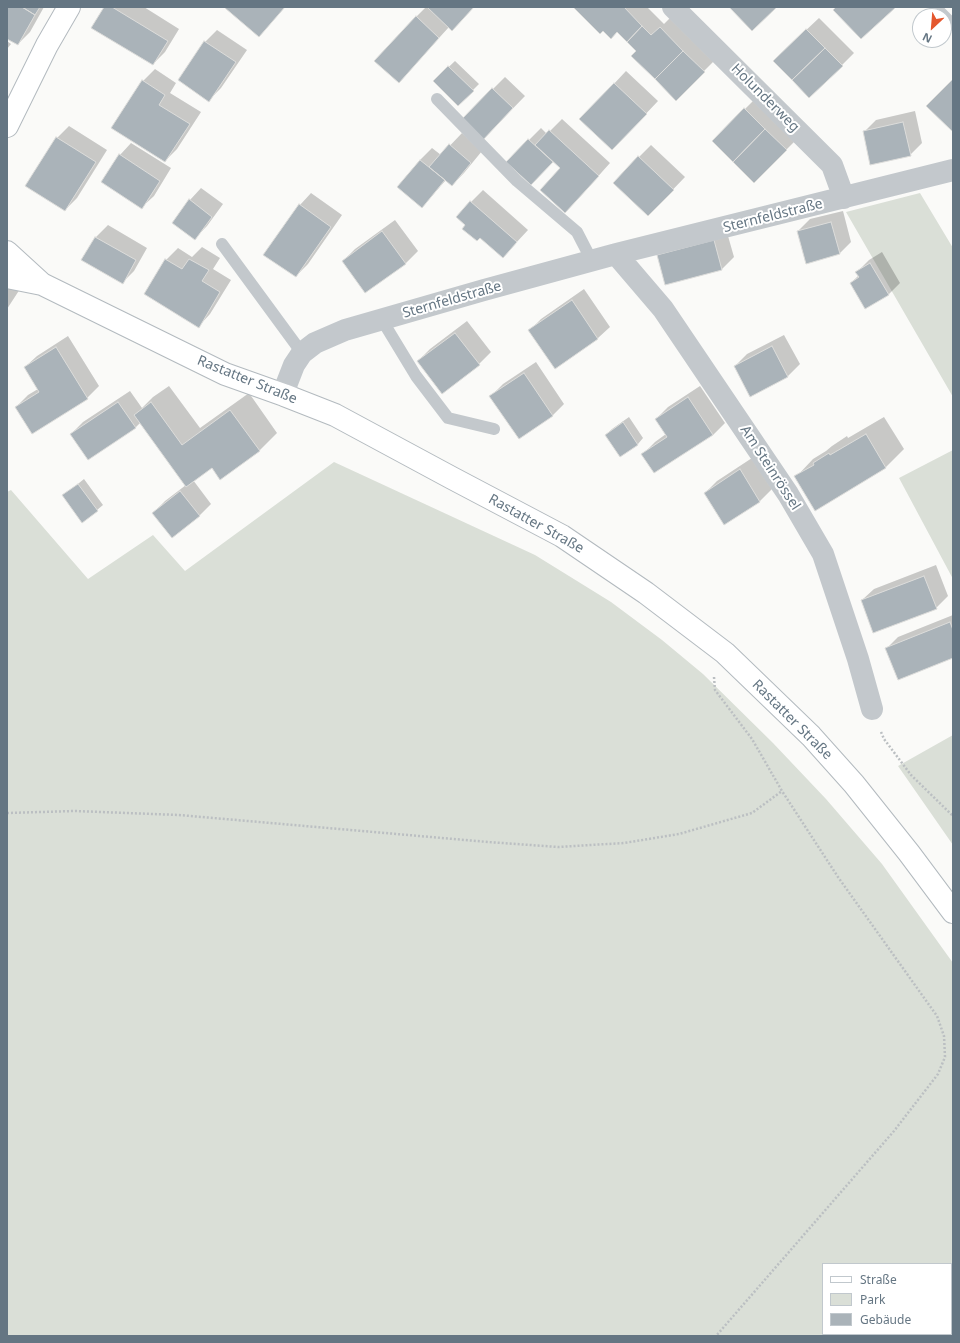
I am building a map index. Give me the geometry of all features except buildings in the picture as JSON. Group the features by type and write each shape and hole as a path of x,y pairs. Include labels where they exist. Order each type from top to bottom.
{"street":[{"path":"7,126 47,45 69,7"},
{"name":"Holunderweg","path":"673,7 832,165 844,198"},
{"name":"Sternfeldstraße","path":"284,395 294,365 302,353 320,340 344,330 616,254 953,170"},
{"name":"Rastatter Straße","path":"7,252 42,284"},
{"name":"Am Steinrössel","path":"616,254 663,309 788,494 822,554 858,659 872,709"},
{"name":"Rastatter Straße","path":"7,277 42,284 225,374 335,415 562,536 646,593 725,653 811,736 854,784 909,853 953,912"}],"lane":[{"path":"437,99 517,181 577,232 592,261"},
{"path":"222,244 302,353"},
{"name":"Sternfeldstraße","path":"382,320 416,376 448,418 494,429"}],"path":[{"path":"716,1336 894,1131 938,1074 945,1057 944,1036 937,1016 838,877 782,791 752,739 714,690 714,677 725,653"},
{"path":"872,709 884,739 911,775 953,816"},
{"path":"7,813 75,811 179,815 558,847 624,843 679,834 752,813 782,791"}],"green space":[{"path":"920,193 953,248 953,397 846,212"},
{"path":"953,450 953,579 899,478"},
{"path":"334,462 535,555 611,602 662,640 703,674 773,743 826,799 882,864 953,963 953,1336 7,1336 7,492 11,490 88,579 153,535 185,571"},
{"path":"953,735 953,845 898,766"}]}
